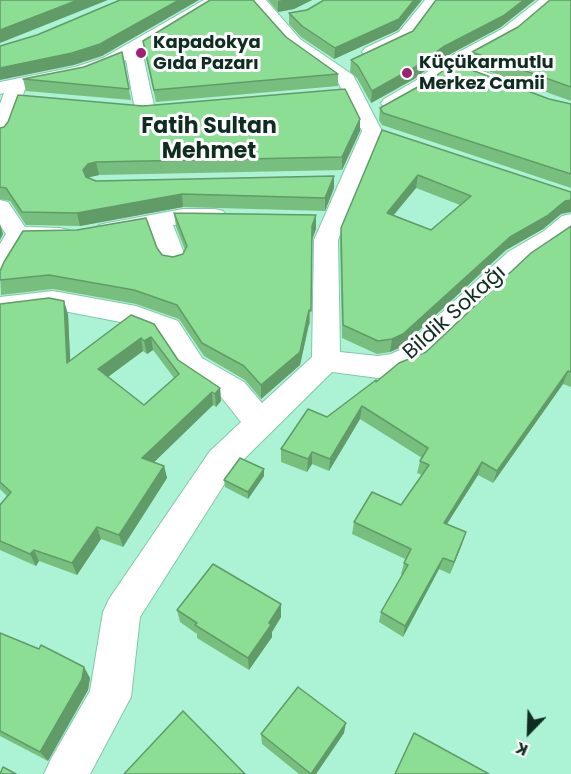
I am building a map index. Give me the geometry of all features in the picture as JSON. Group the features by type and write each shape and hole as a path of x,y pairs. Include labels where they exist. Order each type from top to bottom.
{"street":[{"path":"10,90 110,62 216,0"},
{"path":"66,774 110,697 122,612 222,460 326,361 326,240 323,219 341,179 358,108 428,4 437,0"},
{"path":"358,108 422,85 449,65 508,33 549,0"},
{"path":"274,12 294,43 358,108"},
{"path":"133,50 145,110"},
{"path":"449,65 501,85"},
{"path":"10,90 41,100"},
{"path":"0,133 10,90"},
{"path":"122,108 168,109"},
{"path":"0,207 18,234"},
{"path":"18,234 80,235 183,216 235,216"},
{"path":"159,221 174,261"},
{"name":"Bildik Sokağı","path":"326,361 378,367 397,364 412,356 517,258 554,236 571,221"},
{"path":"0,267 18,234"},
{"path":"0,306 53,300 136,315 168,328 192,365 233,390 260,423"}],"building":[{"path":"0,0 78,0 0,30"},
{"path":"120,0 179,0 100,44 72,53 0,68 0,46 37,35"},
{"path":"210,0 253,0 286,37 338,74 154,90 143,41"},
{"path":"324,0 414,0 399,19 335,48 302,26 289,13 307,10"},
{"path":"436,0 524,0 503,16 443,47 415,67 372,91 358,66 351,60 413,31"},
{"path":"550,0 571,0 571,87 472,52 518,27"},
{"path":"122,52 129,89 23,79 84,67"},
{"path":"453,63 549,99 571,104 571,174 383,113 380,108 432,79"},
{"path":"345,89 360,119 342,157 96,162 88,164 83,170 86,177 96,181 334,176 325,198 182,194 77,213 22,212 6,188 0,187 0,128 8,122 18,95 143,106"},
{"path":"382,130 571,192 571,200 565,201 547,216 510,237 403,334 392,339 378,341 343,325 341,228","holes":["418,175 471,196 431,230 387,213"]},
{"path":"174,213 316,215 312,226 311,311 309,310 300,352 261,385 244,366 202,343 177,305 134,290 49,275 0,280 0,271 4,262 23,231 77,230 146,218 157,248 162,255 173,257 183,254 187,246"},
{"path":"571,226 571,372 568,371 497,471 482,462 444,523 466,532 454,562 443,558 405,626 381,612 408,565 404,563 411,549 354,522 372,492 401,505 429,465 420,461 428,448 362,406 330,459 312,452 308,459 281,449 308,409 327,417 399,363 426,352 531,253"},
{"path":"49,298 64,301 67,363 131,315 154,324 178,360 220,388 215,394 212,392 142,458 164,466 119,535 97,527 72,563 34,550 30,554 0,541 0,505 11,492 0,482 0,304","holes":["151,337 179,374 144,405 98,369 141,338 144,341"]},
{"path":"240,458 264,469 248,492 224,480"},
{"path":"213,564 281,604 269,623 271,625 248,658 195,625 197,623 177,610"},
{"path":"0,633 39,649 41,645 84,667 82,679 40,752 0,731"},
{"path":"298,687 346,723 311,774 261,734"},
{"path":"183,711 245,774 124,774"},
{"path":"414,733 489,774 395,774"},
{"path":"3,767 16,774 0,774"}],"place":[{"name":"Kapadokya Gıda Pazarı","path":"141,53"},
{"name":"Küçükarmutlu Merkez Camii","path":"407,73"}],"district":[{"name":"Fatih Sultan Mehmet","path":"209,140"}]}
